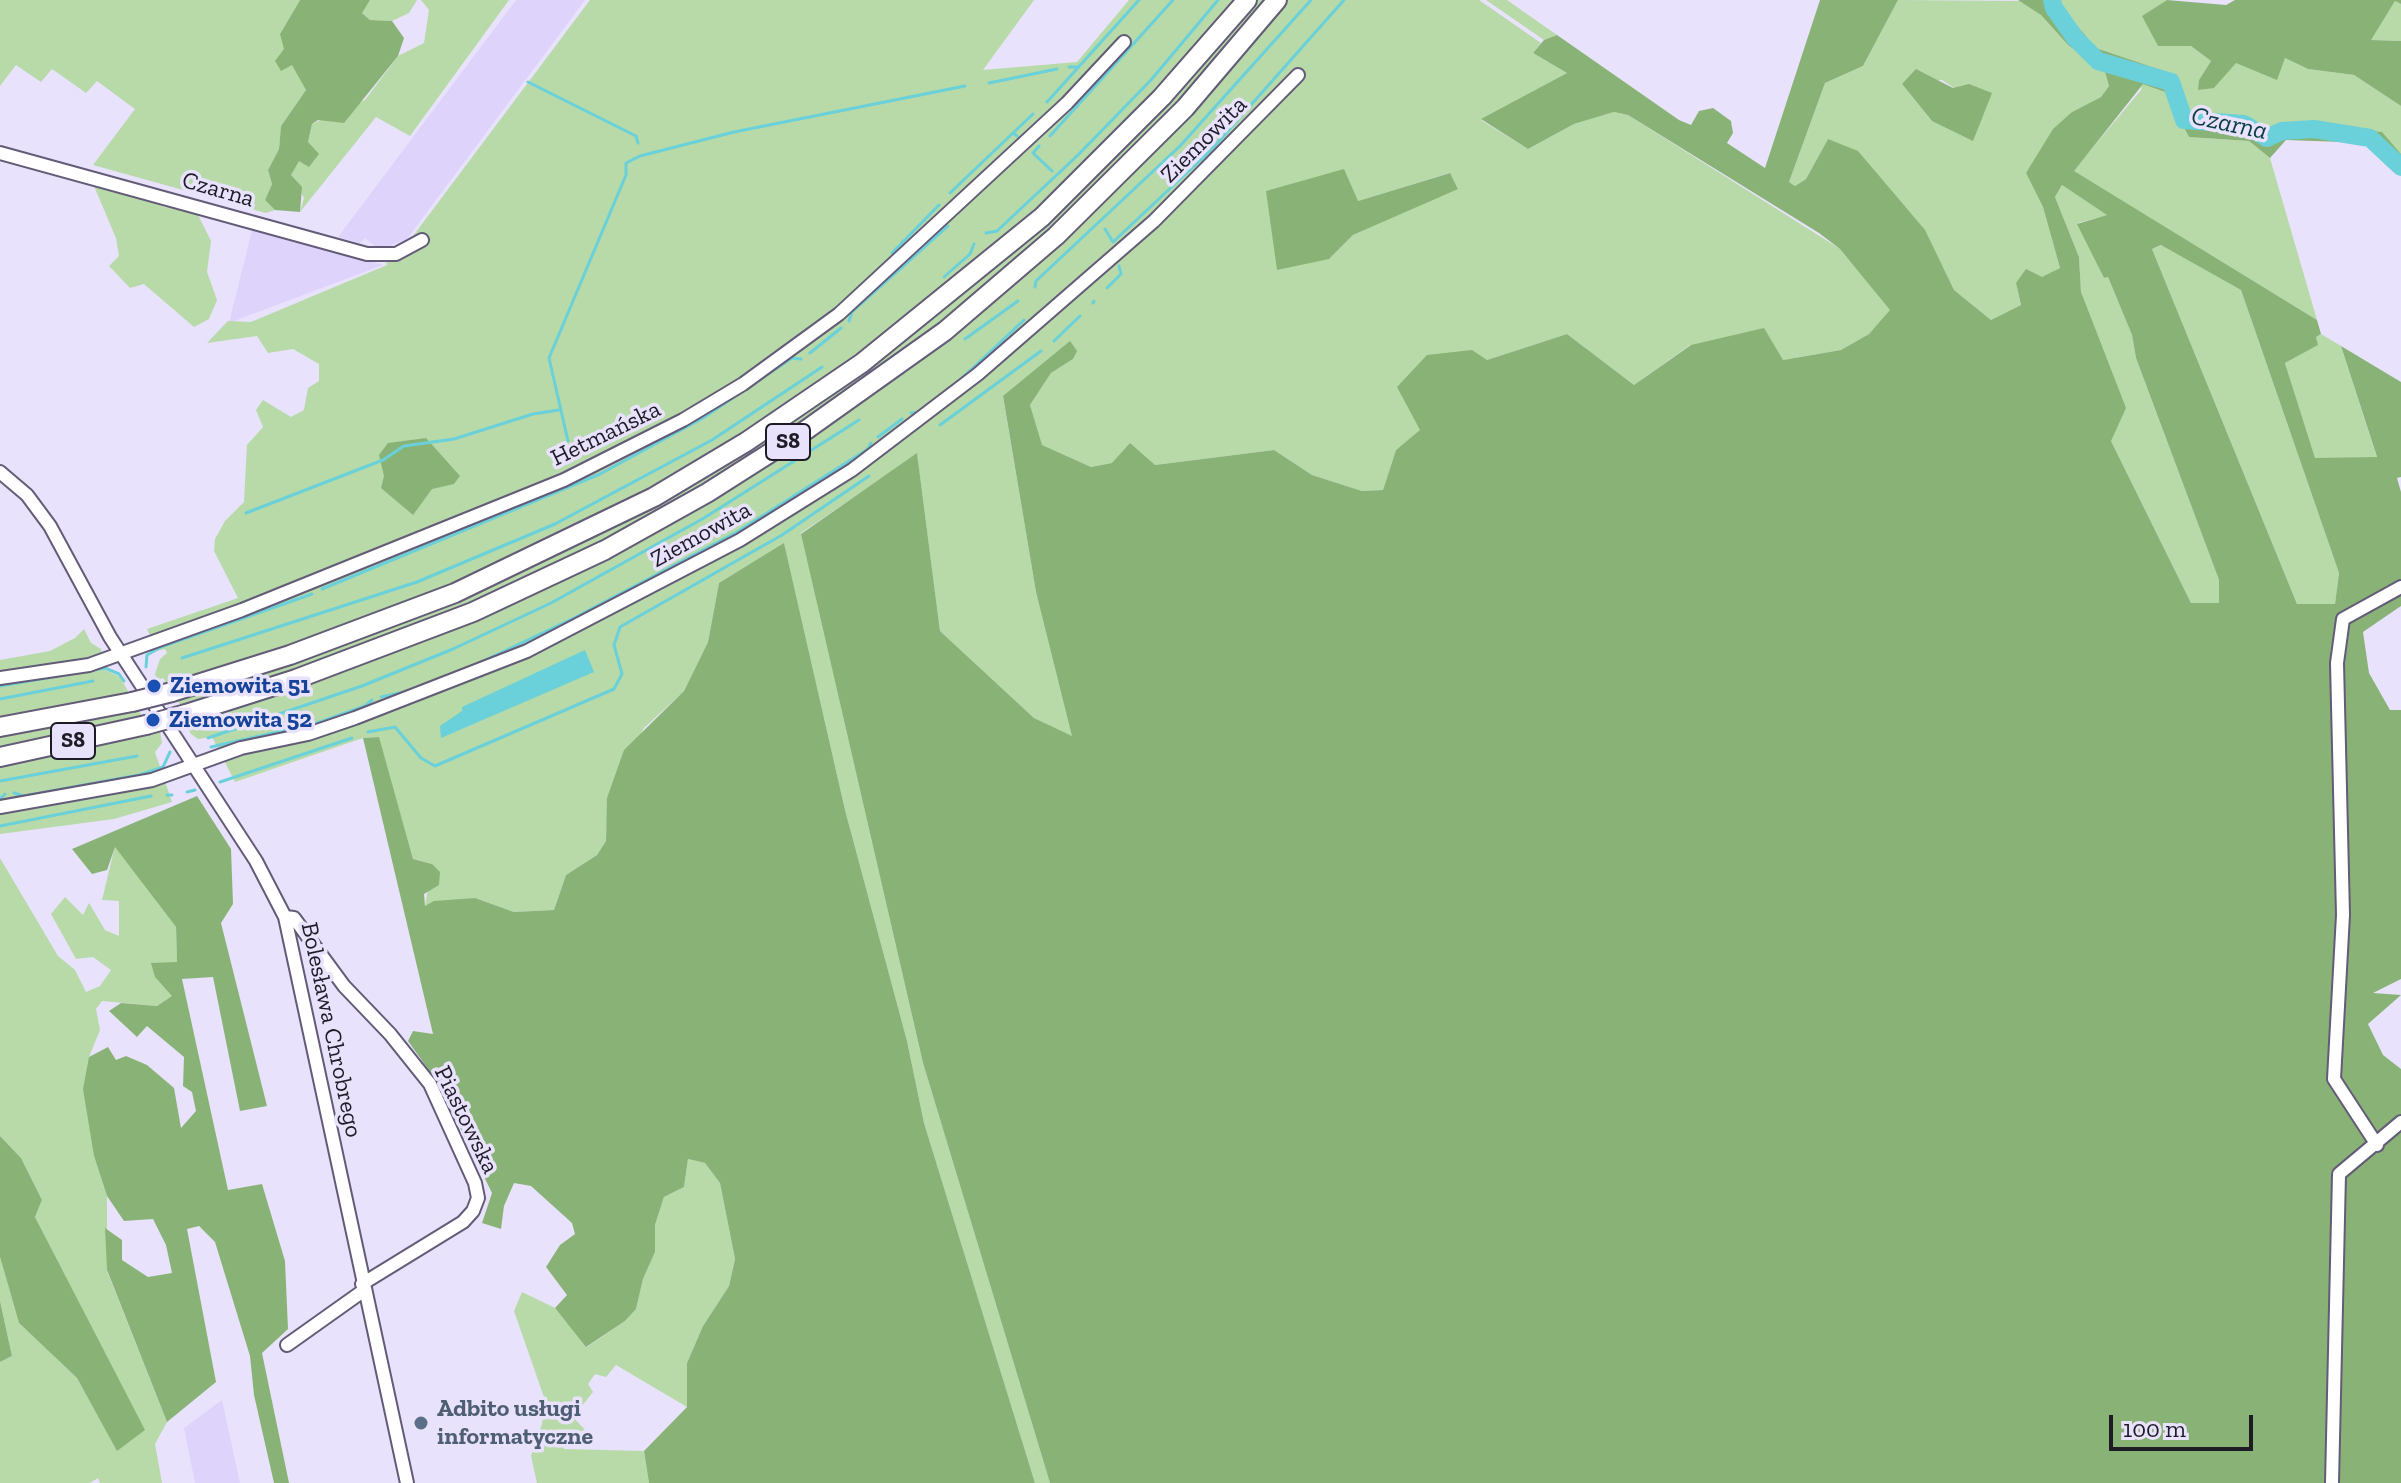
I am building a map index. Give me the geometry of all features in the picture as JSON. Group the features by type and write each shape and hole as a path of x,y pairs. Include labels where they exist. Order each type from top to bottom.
{"highway":[{"name":"S8","path":"0,727 132,702 290,655 455,593 654,497 746,442 862,363 1042,217 1162,97 1247,0"},
{"name":"S8","path":"0,757 146,725 325,669 473,612 605,550 707,493 806,430 945,331 1056,236 1185,108 1277,0"}],"street":[{"name":"Hetmańska","path":"0,678 76,668 121,654 242,610 626,452 717,400 789,352 880,278 1059,111 1124,42"},
{"name":"Ziemowita","path":"0,807 152,780 241,748 308,734 471,675 651,588 794,508 871,456 978,374 1189,187 1298,75"},
{"name":"Czarna","path":"0,153 367,254 396,254 422,240"},
{"name":"Bolesława Chrobrego","path":"0,472 27,495 50,526 121,654 256,861 285,917 407,1483"},
{"path":"2377,1145 2334,1079 2343,915 2337,663 2343,619 2401,587"},
{"name":"Piastowska","path":"285,917 294,918 344,986 390,1034 430,1084 475,1183 478,1198 473,1211 463,1222 363,1288 287,1345"},
{"path":"2332,1483 2339,1174 2401,1122"}],"shaded area":[{"path":"0,0 300,0 280,34 306,90 281,126 279,149 268,170 272,184 265,200 275,210 266,213 93,165 135,109 97,81 86,93 52,69 41,82 16,65 0,86"},
{"path":"300,0 370,0 362,13 370,20 392,21 404,38 398,56 344,123 318,120 312,124 308,142 319,154 309,167 299,161 291,175 302,187 300,212 275,210 265,200 272,184 268,170 279,149 281,126 306,90 292,65 281,71 275,61 284,49 280,34"},
{"path":"370,0 417,0 409,13 392,21 370,20 361,12"},
{"path":"421,0 509,0 410,136 376,117 300,212 304,198 291,175 308,142 312,124 365,100 398,56 424,43 429,10"},
{"path":"516,0 585,0 407,239 380,250 365,238 360,243 338,237"},
{"path":"590,0 1034,0 983,70 1077,62 1129,0 1479,0 1541,43 1533,53 1567,73 1481,120 1528,149 1574,124 1614,112 1628,115 1840,249 1891,310 1869,334 1841,350 1783,360 1690,345 1634,385 1567,334 1487,360 1421,430 1396,450 1383,490 1362,491 1312,475 1274,450 1155,465 1112,463 1091,467 1041,445 1030,405 1051,373 1073,359 1003,397 1036,592 1073,737 1034,718 940,631 917,454 801,533 923,1063 1050,1483 1035,1483 924,1123 907,1041 845,810 784,544 719,583 708,642 684,691 644,728 608,798 606,841 597,855 566,875 554,910 514,912 475,898 425,907 432,864 413,859 378,737 363,738 235,782 212,737 198,739 191,734 185,724 191,722 163,678 157,680 155,674 160,659 167,653 165,649 157,651 147,629 238,598 214,551 215,539 225,521 244,502 247,445 263,427 256,410 263,400 291,417 304,410 308,388 319,381 319,364 293,349 268,353 257,336 207,343 228,321 251,322 387,265 384,250 410,240","holes":["1449,173 1458,188 1353,235 1329,259 1358,201"]},
{"path":"1486,0 1507,0 1557,35 1544,40"},
{"path":"1820,0 1898,0 1863,66 1825,83 1789,182 1795,186 1806,179 1828,139 1858,151 1925,230 1954,290 1991,320 2021,305 2016,283 2026,269 2042,277 2060,268 2043,207 2026,173 2053,129 2072,112 2101,97 2109,86 2105,72 2068,45 2041,15 2018,0 2060,0 2063,9 2096,48 2173,74 2190,115 2241,119 2267,131 2284,125 2309,124 2382,132 2401,154 2401,175 2371,143 2286,140 2270,158 2249,141 2189,137 2165,92 2143,84 2074,171 2317,320 2321,334 2316,337 2318,345 2285,363 2315,458 2377,457 2341,346 2401,382 2401,477 2397,478 2401,492 2401,606 2363,632 2369,673 2390,710 2401,710 2401,979 2373,993 2401,995 2368,1024 2383,1055 2401,1069 2401,1483 1050,1483 923,1063 801,534 917,453 940,631 1034,718 1072,736 1036,592 1003,396 1070,341 1077,351 1073,359 1051,373 1030,405 1042,445 1091,467 1112,463 1130,443 1155,465 1274,450 1312,475 1362,491 1383,490 1396,450 1420,430 1397,387 1427,355 1472,350 1487,360 1567,334 1634,385 1691,345 1764,328 1783,360 1841,350 1869,334 1890,310 1840,249 1819,233 1628,115 1614,112 1574,124 1528,149 1481,119 1567,73 1533,53 1544,40 1557,35 1679,120 1691,125 1699,111 1713,108 1731,121 1733,133 1727,143 1765,168","holes":["2062,185 2107,215 2077,224 2104,278 2108,277 2132,335 2136,358 2219,580 2219,603 2191,603 2111,441 2126,408 2081,292 2079,257 2055,197","2161,245 2241,290 2339,573 2335,604 2297,604 2152,249"]},
{"path":"1898,0 2021,1 2041,15 2068,45 2105,72 2109,86 2101,97 2072,112 2026,173 2043,207 2060,268 2042,278 2016,283 2021,305 1991,320 1954,290 1924,230 1828,139 1806,179 1795,186 1789,182 1825,83 1863,66","holes":["1942,80 1954,88 1932,121 1902,84"]},
{"path":"2060,0 2167,0 2143,16 2158,46 2191,46 2211,61 2199,80 2214,88 2235,63 2285,58 2308,69 2354,75 2401,106 2401,154 2381,132 2308,124 2284,125 2267,131 2241,119 2190,115 2173,74 2096,48 2063,9"},
{"path":"2167,0 2226,5 2235,0 2401,0 2401,4 2395,1 2371,40 2401,41 2401,106 2354,75 2308,69 2285,58 2277,80 2236,63 2214,88 2198,90 2199,80 2211,61 2191,46 2158,46 2142,16"},
{"path":"2395,1 2401,4 2401,41 2370,40"},
{"path":"1916,69 1953,88 1969,84 1992,93 1973,141 1932,121 1902,84"},
{"path":"2142,83 2165,92 2189,137 2249,141 2270,158 2317,320 2073,171 2141,90"},
{"path":"1344,169 1358,201 1450,173 1458,189 1353,235 1329,259 1277,270 1266,191"},
{"path":"96,182 138,194 164,207 196,211 211,241 207,272 217,300 209,319 194,327 144,284 130,288 109,266 119,256 116,238 94,186"},
{"path":"2062,185 2108,215 2078,223 2104,278 2108,277 2132,335 2136,358 2219,580 2220,603 2191,603 2111,441 2081,292 2079,257 2055,197"},
{"path":"253,226 383,265 229,323"},
{"path":"2162,245 2241,290 2339,573 2335,604 2297,604 2152,249"},
{"path":"2321,334 2341,346 2377,458 2315,459 2285,363 2317,345 2316,337"},
{"path":"426,438 460,476 454,484 432,489 413,515 381,488 384,476 379,455 388,443"},
{"path":"784,543 845,810 907,1041 924,1123 1035,1483 649,1483 644,1451 687,1407 687,1363 703,1326 729,1286 735,1259 720,1183 705,1163 688,1159 684,1187 664,1197 655,1225 655,1252 643,1279 636,1309 625,1321 586,1347 555,1308 567,1295 546,1267 560,1245 575,1234 572,1223 531,1186 514,1183 504,1206 501,1229 482,1223 492,1193 438,1083 408,1041 413,1031 433,1034 363,738 379,737 413,859 432,864 440,872 439,885 424,894 425,906 434,901 475,898 514,912 554,910 566,875 597,855 606,841 607,798 624,750 684,691 708,642 719,583"},
{"path":"84,629 91,643 101,649 105,670 120,677 151,732 160,731 162,743 155,752 172,802 114,819 0,834 0,660 50,651 75,638"},
{"path":"585,650 594,672 441,738 440,726 462,711 462,707"},
{"path":"197,796 231,849 233,904 221,923 267,1106 240,1111 213,977 182,979 228,1190 262,1184 285,1261 288,1329 262,1353 289,1483 274,1483 254,1395 250,1356 215,1242 199,1226 187,1229 216,1382 167,1422 107,1270 105,1228 122,1240 122,1260 148,1277 172,1273 166,1245 153,1219 124,1221 107,1196 94,1156 83,1089 89,1057 108,1047 116,1060 126,1056 147,1065 174,1088 181,1128 196,1111 192,1092 183,1086 184,1057 147,1026 137,1037 109,1011 121,1003 157,1006 172,996 155,977 151,963 177,962 176,927 115,847 107,870 92,874 72,849"},
{"path":"115,846 176,927 177,963 152,963 155,977 173,996 157,1006 102,1001 96,1009 100,1030 89,1057 94,1156 107,1196 107,1271 167,1422 155,1444 162,1483 100,1483 98,1478 90,1483 0,1483 0,1362 12,1356 0,1301 0,1257 19,1323 77,1378 117,1450 144,1430 35,1217 42,1200 21,1158 0,1136 0,858 58,956 75,970 86,992 100,986 111,970 93,957 76,959 51,914 65,897 83,915 89,903 105,930 119,936 119,901 102,900"},
{"path":"0,1136 21,1158 42,1200 35,1217 145,1430 117,1451 77,1378 19,1323 0,1257"},
{"path":"688,1159 705,1163 720,1183 735,1259 729,1286 703,1326 687,1363 687,1407 616,1365 606,1377 595,1374 588,1384 593,1392 573,1417 585,1430 559,1440 564,1449 644,1451 649,1483 537,1483 531,1456 542,1424 545,1400 514,1311 522,1292 555,1308 587,1347 625,1321 636,1309 643,1279 655,1252 655,1225 664,1197 684,1187"},
{"path":"0,1301 12,1356 0,1362"},
{"path":"222,1400 240,1483 195,1483 184,1428"}],"waterway":[{"path":"1047,102 1139,0"},
{"path":"1050,136 1173,0"},
{"path":"986,233 997,231 1078,155 1151,80 1218,0"},
{"path":"1035,287 1036,281 1180,146 1311,0"},
{"path":"1105,229 1113,242 1211,150 1344,0"},
{"name":"Czarna","path":"2052,0 2054,8 2075,38 2098,61 2171,82 2184,120 2244,124 2267,138 2282,131 2314,129 2370,138 2401,167"},
{"path":"1069,67 1078,67"},
{"path":"989,83 1057,69"},
{"path":"528,82 636,136 638,143"},
{"path":"568,441 549,358 626,175 626,163 640,156 734,132 965,86"},
{"path":"1017,136 1013,133 1033,114"},
{"path":"950,193 1013,133"},
{"path":"1039,146 1033,153 1052,171"},
{"path":"892,253 939,205"},
{"path":"849,321 852,312 948,226"},
{"path":"944,277 970,254 974,244"},
{"path":"1107,288 1121,274 1119,266"},
{"path":"965,339 1018,301"},
{"path":"1054,341 1080,316"},
{"path":"960,380 1024,320"},
{"path":"810,353 841,328"},
{"path":"940,425 1041,351"},
{"path":"322,589 600,474 703,418 792,358 801,359"},
{"path":"182,658 417,582 555,524 712,440 822,367"},
{"path":"246,513 383,460 404,446 454,439 533,414 559,410"},
{"path":"911,413 919,412"},
{"path":"878,437 902,419"},
{"path":"208,738 362,686 453,649 551,603 704,518 859,420"},
{"path":"475,665 576,617 737,532 868,449 871,443"},
{"path":"368,732 395,727 421,758 435,766 614,689 622,674 614,645 620,627 782,535 869,476"},
{"path":"146,667 147,655 161,647 312,594"},
{"path":"0,686 105,668 119,674 124,681"},
{"path":"0,699 93,681"},
{"path":"381,697 404,692"},
{"path":"211,747 317,723 365,706 372,700"},
{"path":"220,782 352,738"},
{"path":"14,793 24,796 139,775 163,767 170,752"},
{"path":"0,781 137,756"},
{"path":"187,792 195,790"},
{"path":"0,799 5,794"},
{"path":"167,795 172,795"},
{"path":"0,826 151,796"}],"place":[{"name":"Ziemowita 51","path":"154,686"},
{"name":"Ziemowita 52","path":"153,720"},
{"name":"Adbito usługi informatyczne","path":"421,1423"}]}
